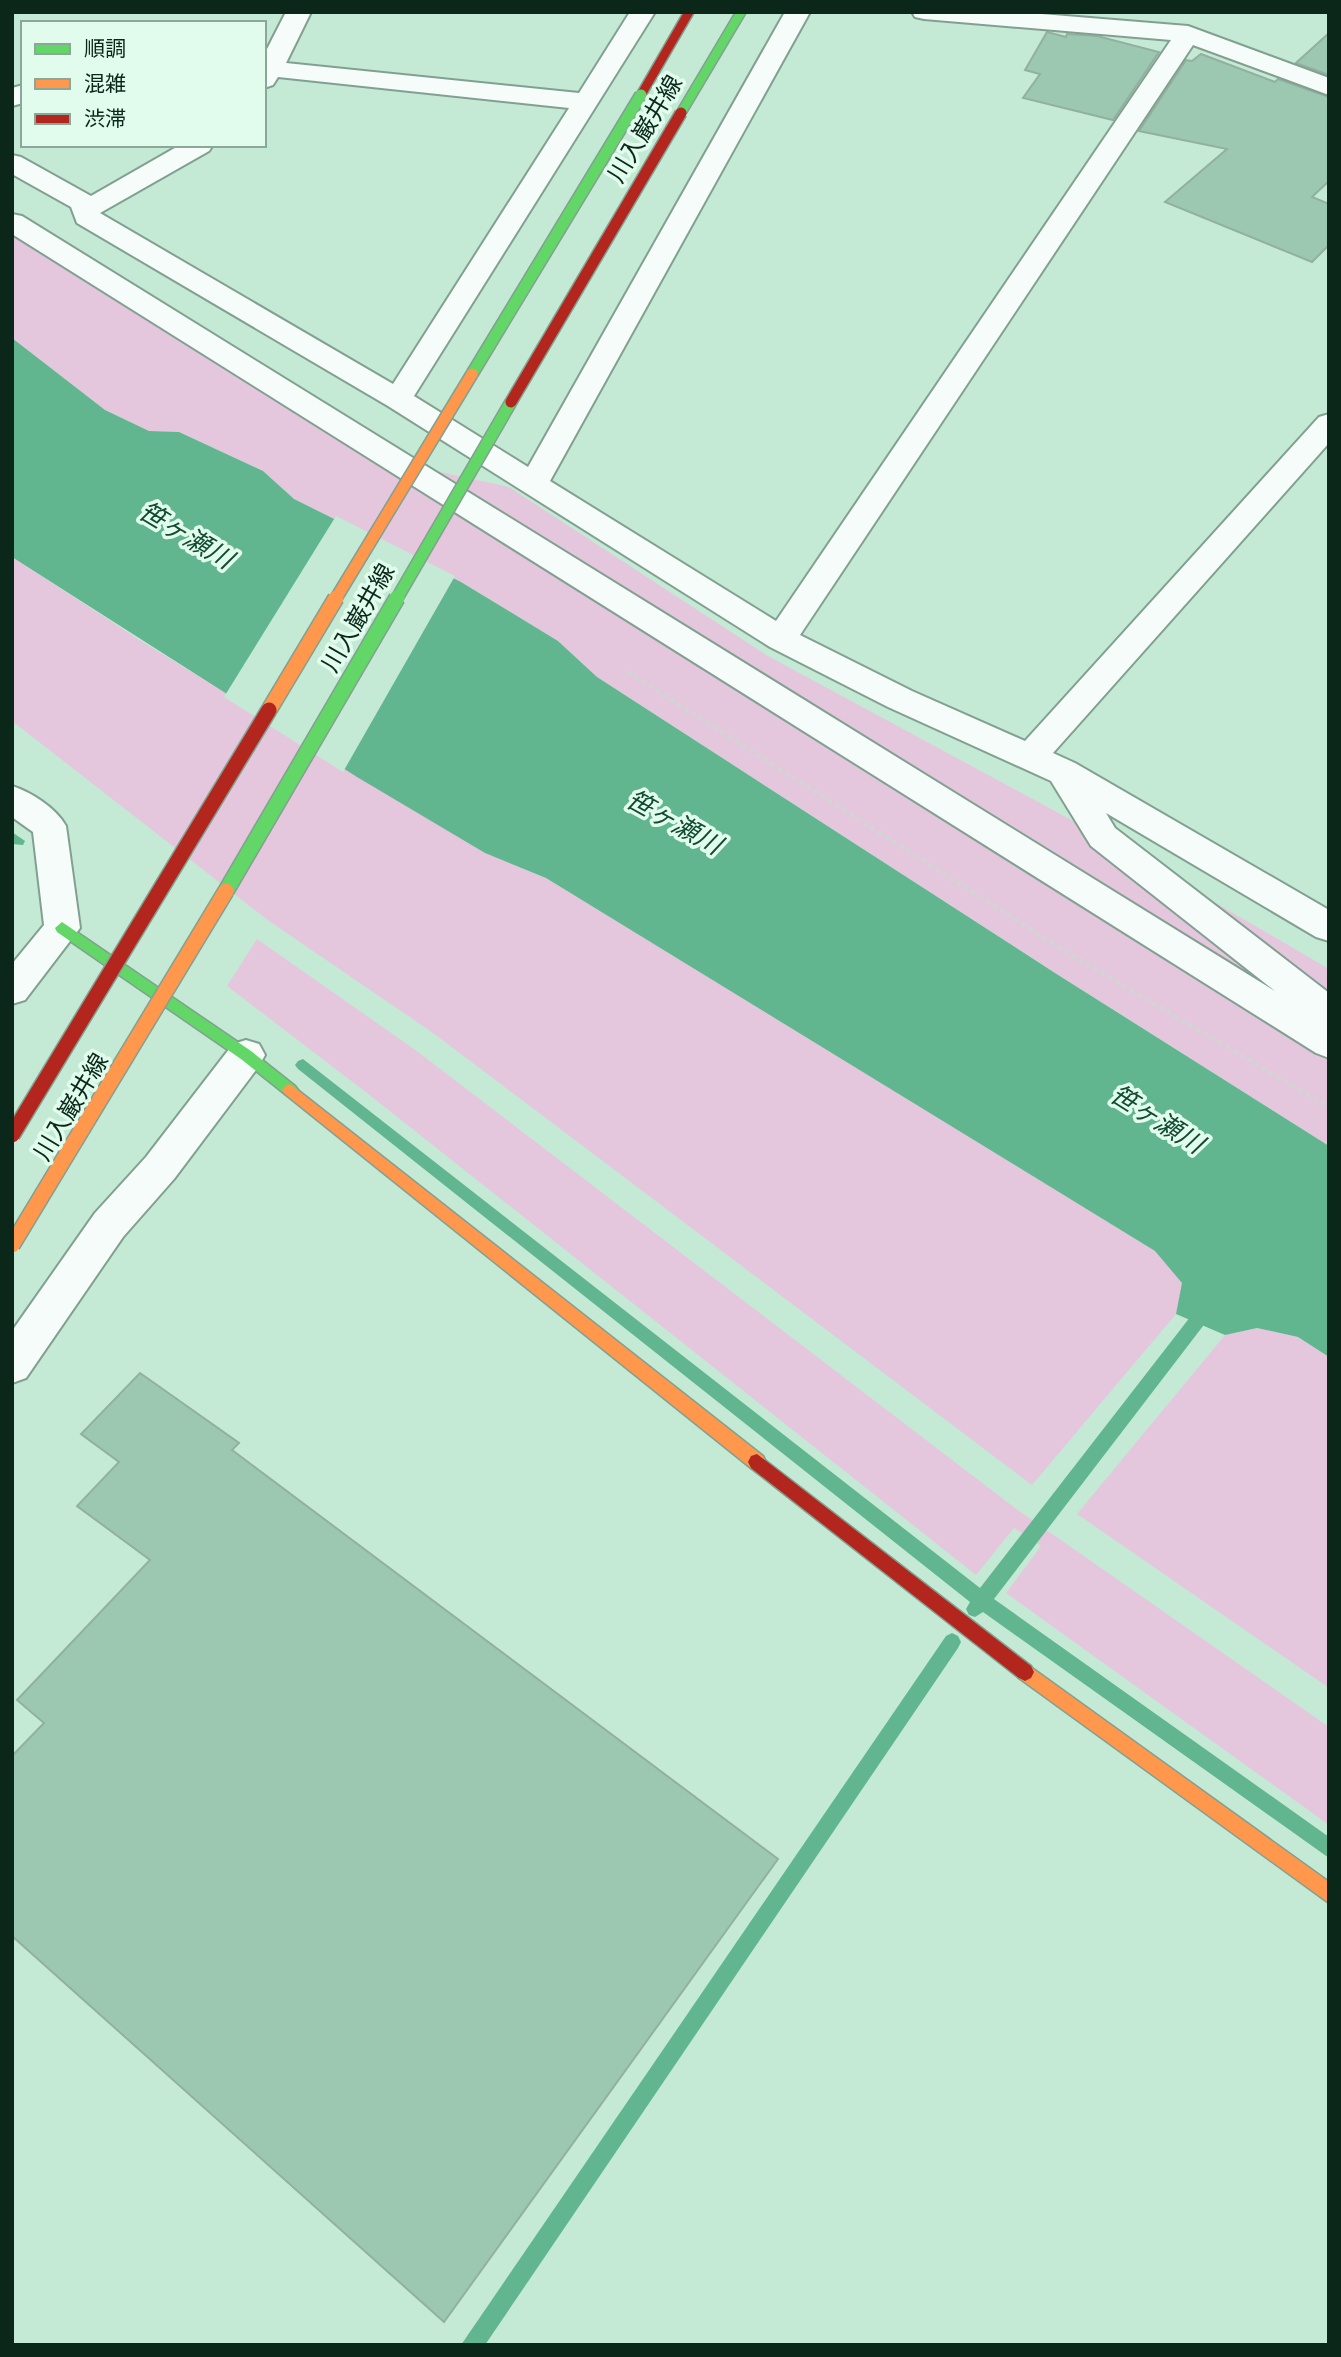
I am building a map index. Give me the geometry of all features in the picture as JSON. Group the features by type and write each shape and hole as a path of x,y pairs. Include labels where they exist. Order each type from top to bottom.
{"main road":[{"name":"川入巌井線","path":"12,1135 690,12"},
{"name":"川入巌井線","path":"12,1245 186,960 519,387 741,12"},
{"path":"62,928 246,1055 980,1640 1329,1894"}],"street":[{"path":"299,12 267,72 586,102"},
{"path":"398,399 643,12"},
{"path":"534,483 798,12"},
{"path":"923,12 1073,18 1188,34 1329,87"},
{"path":"781,639 1188,34"},
{"path":"86,210 196,147"},
{"path":"12,163 84,203 87,217 398,399 781,639 900,699 1063,772 1329,927"},
{"path":"12,222 1329,1043"},
{"path":"1031,756 1329,424"},
{"path":"1063,772 1103,837 1329,1013"},
{"path":"12,799 49,826 62,928 12,990"},
{"path":"12,1365 109,1225 160,1168 246,1055"}],"path":[{"path":"628,671 1071,955 1329,1107"}],"shaded area":[{"path":"12,232 367,456 509,487 768,656 1103,837 1329,969 1329,1146 1055,973 597,677 558,641 461,582 294,499 263,471 179,432 149,431 105,410 12,338"},
{"path":"12,557 138,639 485,853 546,878 1155,1251 1183,1283 1176,1314 1032,1485 433,1033 269,921 12,721"},
{"path":"257,939 414,1049 1015,1508 1329,1727 1329,1825 1006,1593 1041,1546 1014,1528 976,1575 367,1093 227,986"},
{"path":"1257,1328 1298,1337 1329,1357 1329,1688 1077,1514 1225,1335"}],"water":[{"name":"笹ヶ瀬川","path":"12,338 105,410 149,431 179,432 263,471 294,499 461,582 558,641 597,677 1055,973 1329,1146 1329,1357 1298,1337 1257,1328 1225,1335 1176,1314 1182,1283 1155,1251 546,878 485,853 357,777 12,557"}],"pier":[{"path":"336,516 455,576 343,772 224,697"}],"building":[{"path":"1047,32 1066,37 1067,34 1097,36 1159,52 1113,120 1023,98 1040,74 1025,70"},
{"path":"1329,33 1329,75 1296,63"},
{"path":"1201,54 1275,82 1278,79 1329,97 1329,181 1312,197 1329,204 1329,245 1312,262 1165,202 1227,149 1139,131 1186,60 1192,61"},
{"path":"140,1373 239,1443 232,1450 778,1859 444,2322 12,1936 12,1756 44,1723 17,1700 150,1560 77,1506 119,1462 81,1434"}],"waterway":[{"path":"12,837 18,841"},
{"path":"303,1065 982,1600"},
{"path":"982,1600 1207,1308"},
{"path":"975,1609 982,1600"},
{"path":"982,1600 1329,1849"},
{"path":"472,2345 952,1642"}],"traffic: fast":[{"path":"681,113 741,12"},
{"path":"472,374 641,95"},
{"path":"226,891 511,402"},
{"path":"62,928 246,1055 290,1090"}],"traffic: slow":[{"path":"269,710 472,374"},
{"path":"12,1245 226,891"},
{"path":"290,1090 757,1462"},
{"path":"1025,1672 1329,1894"}],"traffic: jam":[{"path":"641,95 689,12"},
{"path":"511,402 681,113"},
{"path":"12,1135 269,710"},
{"path":"757,1462 1025,1672"}]}
